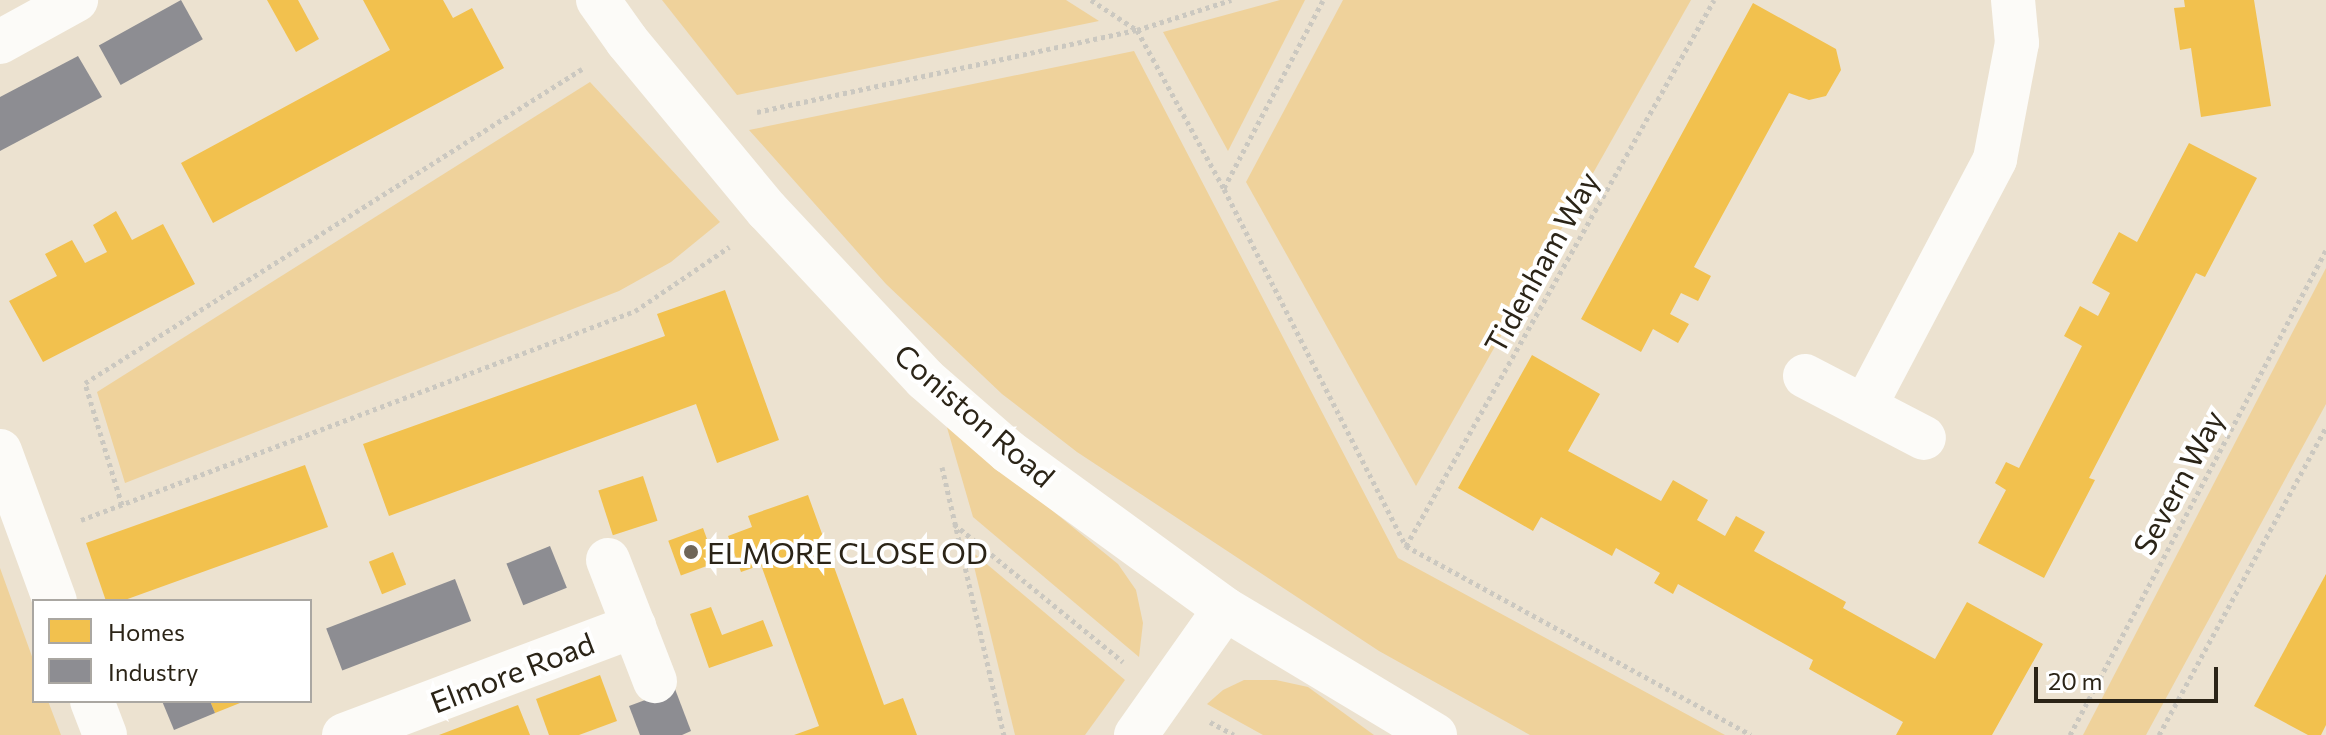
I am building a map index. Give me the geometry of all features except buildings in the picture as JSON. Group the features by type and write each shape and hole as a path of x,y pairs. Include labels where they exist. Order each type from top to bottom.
{"street":[{"path":"0,42 76,0"},
{"name":"Coniston Road","path":"598,0 627,41 767,210 949,400 1009,452 1225,609 1435,735"},
{"path":"1865,406 1995,159 2017,43 2013,0"},
{"path":"1805,376 1924,438"},
{"path":"0,451 54,599"},
{"name":"Elmore Road","path":"608,560 655,681"},
{"path":"1136,735 1225,609"},
{"name":"Elmore Road","path":"344,735 634,626"},
{"path":"93,703 105,735"}],"path":[{"path":"1091,0 1137,30 1224,189 1406,546 1751,735"},
{"path":"696,125 1137,30 1231,0"},
{"path":"1224,189 1323,0"},
{"name":"Tidenham Way","path":"1406,546 1714,0"},
{"path":"122,505 85,383 627,41"},
{"path":"31,538 635,311 727,249 767,210"},
{"name":"Severn Way","path":"2070,735 2326,250"},
{"path":"2159,735 2326,428"},
{"path":"941,465 1004,735"},
{"path":"953,523 1165,695 1234,735"}],"shaded area":[{"path":"662,0 1066,0 1099,21 737,95"},
{"path":"1280,0 1305,0 1228,151 1163,32"},
{"path":"1343,0 1691,0 1416,486 1246,182"},
{"path":"1134,51 1398,558 1725,735 1530,735 1379,651 1077,452 1002,394 886,284 749,130"},
{"path":"590,82 720,222 671,262 619,291 125,483 97,392"},
{"path":"2326,268 2326,404 2146,735 2083,735"},
{"path":"946,424 1118,564 1136,590 1143,623 1139,657 973,517"},
{"path":"970,550 1125,680 1085,735 1015,735"},
{"path":"0,568 32,656 32,703 49,703 61,735 0,735"},
{"path":"1244,680 1276,680 1308,687 1374,735 1263,735 1207,704 1223,690"}],"place":[{"name":"ELMORE CLOSE OD","path":"691,552"}]}
